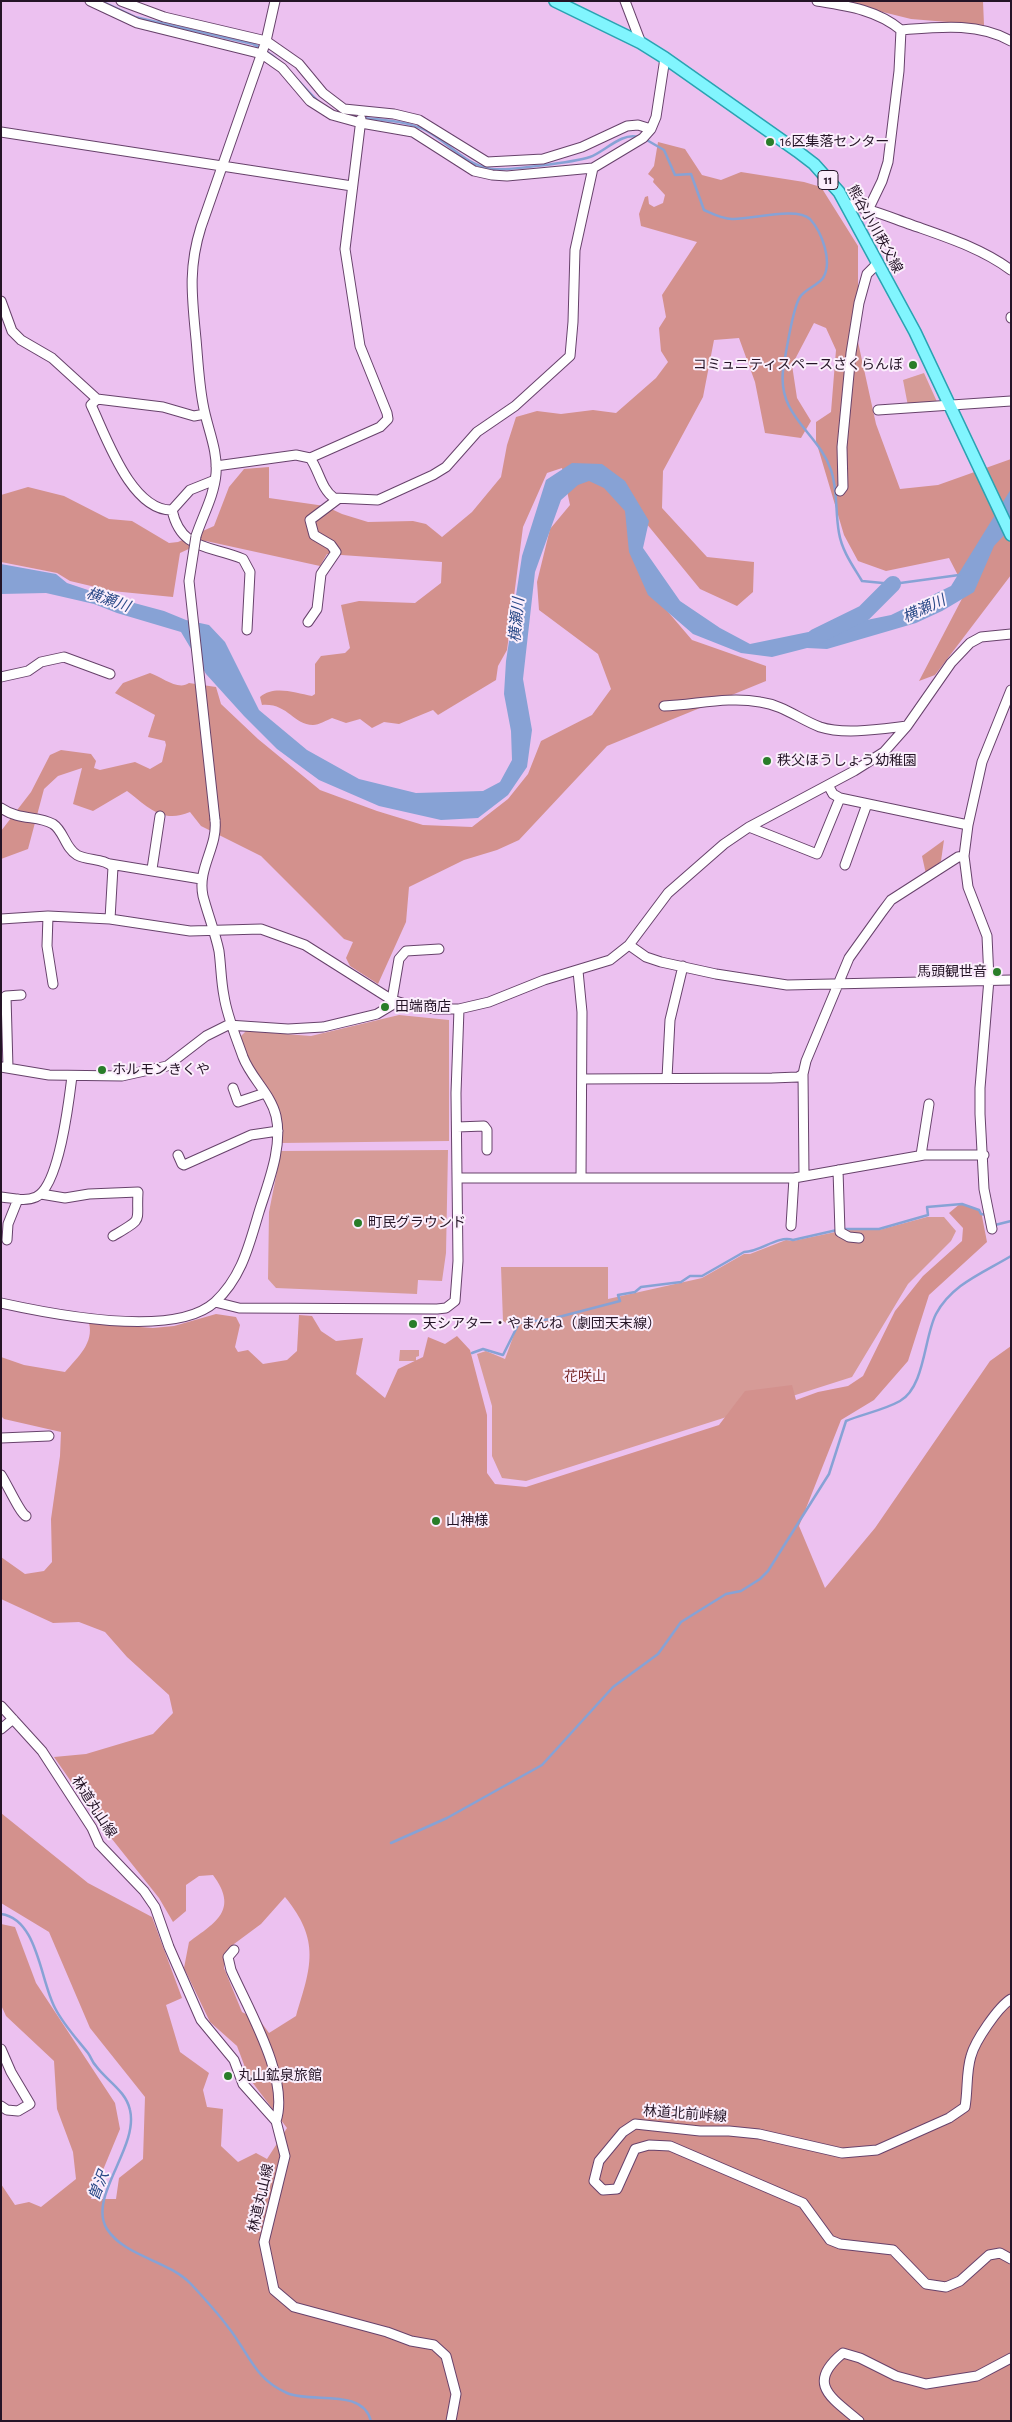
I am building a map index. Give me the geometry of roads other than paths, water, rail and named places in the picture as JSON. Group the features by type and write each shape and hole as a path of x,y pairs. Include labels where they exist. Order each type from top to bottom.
{"main road":[{"name":"熊谷小川秩父線","path":"555,1 641,43 665,58 768,129 814,164 839,192 915,332 979,471 1011,535"}],"street":[{"path":"90,1 137,23 262,54 282,68 310,101 332,115 361,123 413,132 474,171 492,175 507,176 593,168 643,138 651,129 658,110 665,58"},
{"path":"121,1 164,17 266,41 299,64 323,93 344,109 394,114 419,120 487,162 543,159 582,147 627,126 638,125 651,129"},
{"path":"1,1303 103,1320 140,1321 163,1320 193,1313 215,1302 246,1258 276,1151 278,1131 276,1116 265,1093 244,1059 232,1025 224,997 219,952 203,895 201,879 215,837 215,820 189,581 196,536 209,504 215,480 216,466 215,449 205,414 198,367 192,267 198,235 262,54 275,1"},
{"path":"625,1 641,43"},
{"path":"817,1 874,13 887,18 901,30 947,26 995,32 1011,41"},
{"path":"869,208 882,181 888,162 899,71 901,30"},
{"path":"216,466 296,455 310,458 380,427 388,419 387,412 360,346 347,265 345,232 362,112"},
{"path":"1,132 352,186"},
{"path":"310,458 330,495 338,499 378,500 433,475 446,467 477,432 515,406 570,356 576,250 593,168"},
{"path":"845,204 869,208 967,245 1011,270"},
{"path":"840,491 843,487 842,447 851,353 859,303 867,274 878,263"},
{"path":"1,301 12,331 21,340 52,358 97,398 163,407 194,416 205,414"},
{"path":"97,398 91,405 133,488 152,505 172,510"},
{"path":"878,410 1011,401"},
{"path":"172,510 190,490 215,480"},
{"path":"308,622 317,609 321,574 336,552 331,544 314,535 310,520 338,499"},
{"path":"172,510 177,527 185,538 243,559 248,565 250,572 247,630"},
{"path":"1,919 48,916 110,918 175,929 260,929 305,945 394,1001 436,1009 459,1009 489,1002 540,981 610,960 629,945 668,893 705,860 749,826 875,758 907,726 964,647 981,637 1011,634"},
{"path":"1,677 28,672 41,662 64,658 110,674"},
{"path":"992,1229 986,1206 980,1088 989,979 987,936 968,887 964,856 968,825 982,762 1011,690"},
{"path":"664,706 758,701 777,706 818,726 837,732 907,726"},
{"path":"828,785 833,794 840,798 968,825"},
{"path":"749,826 817,854 840,798"},
{"path":"845,865 867,804"},
{"path":"1,808 23,818 40,819 54,825 71,850 77,855 110,864 152,869 201,879"},
{"path":"152,869 160,816"},
{"path":"804,1176 804,1074 813,1040 849,958 891,900 964,856"},
{"path":"110,864 115,872 110,918"},
{"path":"48,916 47,946 53,984"},
{"path":"629,945 646,957 716,974 787,985 1011,980"},
{"path":"21,995 6,996 4,1068 30,1073 72,1076 122,1076 167,1066 215,1030 232,1025 288,1029 323,1028 377,1014 394,1001 399,959 406,951 440,949"},
{"path":"667,1078 670,1020 683,966"},
{"path":"578,971 581,988 581,1178"},
{"path":"215,1302 239,1308 446,1308 455,1301 458,1261 457,1127 459,1009"},
{"path":"582,1079 798,1077 804,1074"},
{"path":"41,1194 57,1161 68,1112 72,1076"},
{"path":"233,1088 238,1102 265,1093"},
{"path":"922,1155 929,1104"},
{"path":"457,1127 484,1126 487,1130 487,1150"},
{"path":"178,1155 182,1164 184,1164 252,1135 278,1131"},
{"path":"457,1178 794,1178 922,1155 984,1155"},
{"path":"838,1170 840,1232 849,1238 859,1238"},
{"path":"791,1226 794,1178"},
{"path":"1,1196 28,1200 41,1194 66,1198 89,1194 138,1192 139,1217 135,1223 114,1236"},
{"path":"7,1240 8,1224 18,1199"},
{"path":"1,1438 49,1436"},
{"path":"1,1475 15,1497 20,1511 26,1516"},
{"name":"林道丸山線","path":"1,1706 42,1752 92,1828 99,1844 144,1891 155,1907 169,1947 201,2020 234,2060 243,2084 276,2120 285,2156 264,2242 274,2290 294,2307 387,2332 410,2341 434,2345 446,2356 456,2394 451,2421"},
{"path":"1,1730 13,1719"},
{"path":"234,1950 228,1957 231,1970 271,2058 280,2107 276,2120"},
{"name":"林道北前峠線","path":"1011,1999 1003,2004 973,2048 970,2058 965,2107 949,2118 877,2150 842,2153 759,2134 700,2131 635,2124 623,2132 599,2161 594,2181 604,2190 617,2188 635,2149 649,2145 670,2146 803,2203 830,2240 893,2250 926,2284 946,2287 960,2281 989,2255 1000,2253 1011,2260"},
{"path":"1,2049 11,2072 30,2104 18,2111 7,2110 1,2106"},
{"path":"859,2421 833,2399 823,2385 823,2375 831,2363 843,2353 860,2358 896,2376 926,2384 977,2376 1011,2358"}],"water":[{"name":"横瀬川","path":"572,463 602,464 625,481 649,521 643,548 680,601 720,628 750,644 891,615 951,586 1011,489 1011,528 994,546 974,592 942,611 916,623 827,649 807,648 772,657 741,653 693,634 648,595 629,552 625,511 604,488 589,481 578,485 561,500 535,572 523,679 532,730 527,767 508,795 478,818 441,820 379,806 319,780 277,749 244,716 206,674 181,632 117,613 94,604 46,593 1,594 1,564 56,574 67,583 97,593 164,611 186,620 209,625 225,642 259,710 307,750 359,779 416,793 483,791 500,782 512,760 511,731 504,694 506,661 522,556 546,480"}],"waterway":[{"path":"101,1 135,17 253,44 281,63 320,103"},
{"path":"362,118 394,121 418,127 433,135 473,163 491,169 556,164 582,159 590,157 626,137 638,137"},
{"path":"645,139 664,150 675,175 691,174 704,210 728,219 784,214 803,215 810,219 825,247 826,271 823,278 802,294 797,302 783,371 783,387 793,413 817,445 831,470 835,485 839,533 848,558 862,581 893,584 959,575"},
{"path":"815,637 864,613 893,584"},
{"path":"843,1229 879,1229 928,1215 927,1207 962,1204 979,1210 981,1214 987,1215"},
{"path":"995,1225 1011,1221"},
{"path":"472,1353 483,1349 503,1355 519,1323 551,1319 620,1301 618,1295 635,1292 641,1287 681,1282 690,1276 702,1276 744,1252 781,1240 793,1240 837,1230"},
{"path":"391,1843 447,1818 542,1765 613,1687 658,1654 681,1622 726,1594 741,1591 760,1579 768,1571 829,1474 846,1421 894,1404 908,1394 919,1373 932,1324 943,1304 959,1287 1011,1256"},
{"name":"曽沢","path":"1,1914 13,1918 23,1927 36,1952 50,1996 58,2014 100,2071 125,2097 128,2103 131,2125 103,2202 103,2216 107,2229 124,2246 171,2269 191,2284 224,2321 259,2373 276,2387 297,2396 347,2400 358,2404 366,2410 371,2421"}],"place":[{"name":"16区集落センター","path":"770,142"},
{"name":"コミュニティスペースさくらんぼ","path":"913,365"},
{"name":"秩父ほうしょう幼稚園","path":"767,761"},
{"name":"馬頭観世音","path":"997,972"},
{"name":"田端商店","path":"385,1007"},
{"name":"ホルモンきくや","path":"102,1070"},
{"name":"町民グラウンド","path":"358,1223"},
{"name":"天シアター・やまんね（劇団天末線）","path":"413,1324"},
{"name":"山神様","path":"436,1521"},
{"name":"丸山鉱泉旅館","path":"228,2076"}],"park label":[{"name":"花咲山","path":"585,1377"}]}
